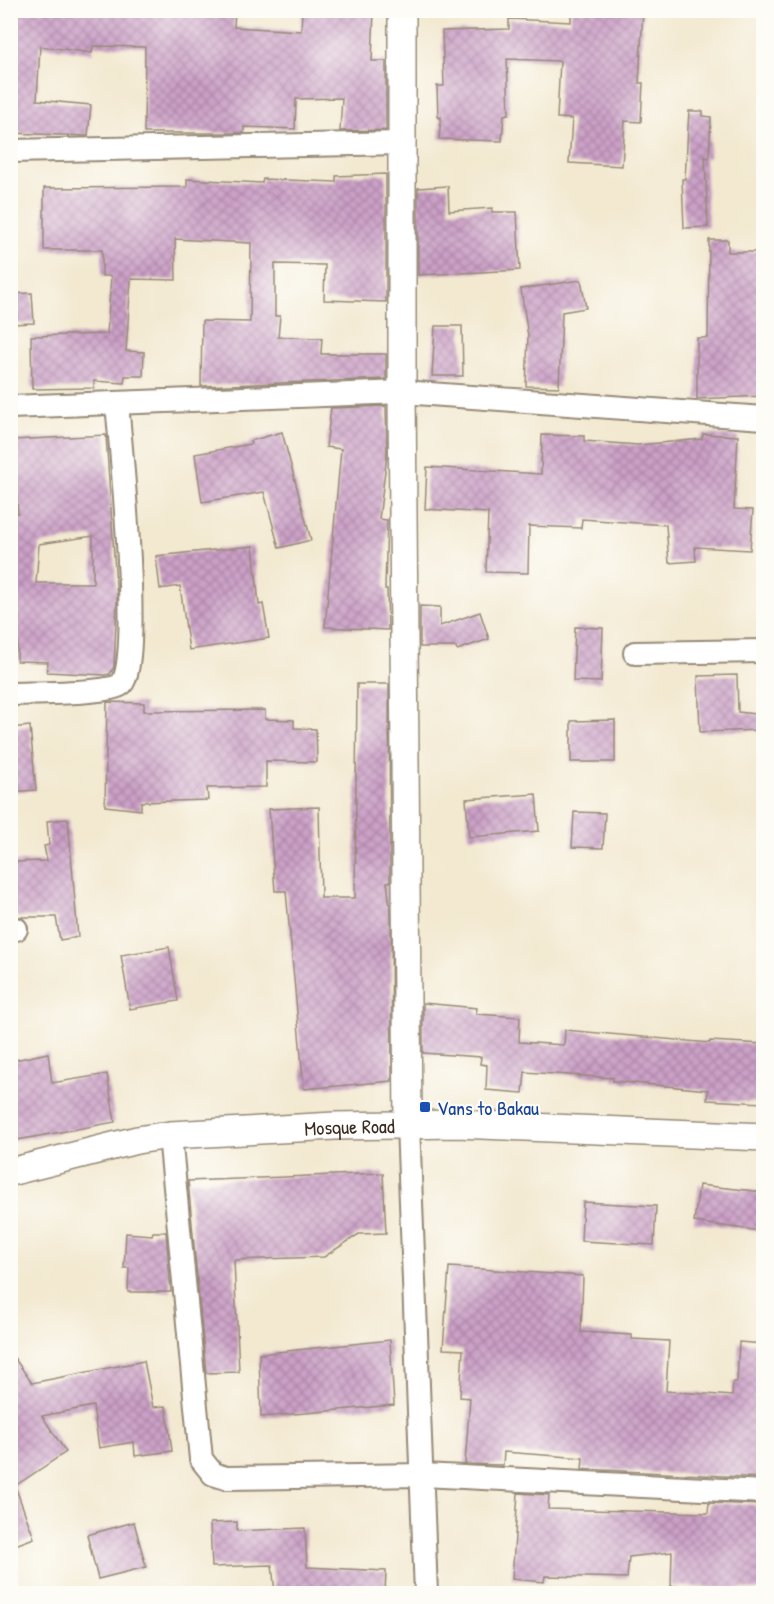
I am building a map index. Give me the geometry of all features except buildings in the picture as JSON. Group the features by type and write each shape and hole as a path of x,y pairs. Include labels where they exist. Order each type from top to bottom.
{"street":[{"path":"402,10 402,392 408,1124 426,1593"},
{"path":"10,151 401,143"},
{"path":"10,407 402,392 764,418"},
{"path":"10,694 101,689 120,685 127,678 133,621 117,403"},
{"path":"635,653 764,651"},
{"name":"Mosque Road","path":"10,1172 101,1148 170,1135 408,1124 764,1137"},
{"path":"170,1135 201,1460 213,1474 226,1478 423,1475 764,1492"}],"place":[{"name":"Vans to Bakau","path":"425,1107"}]}
